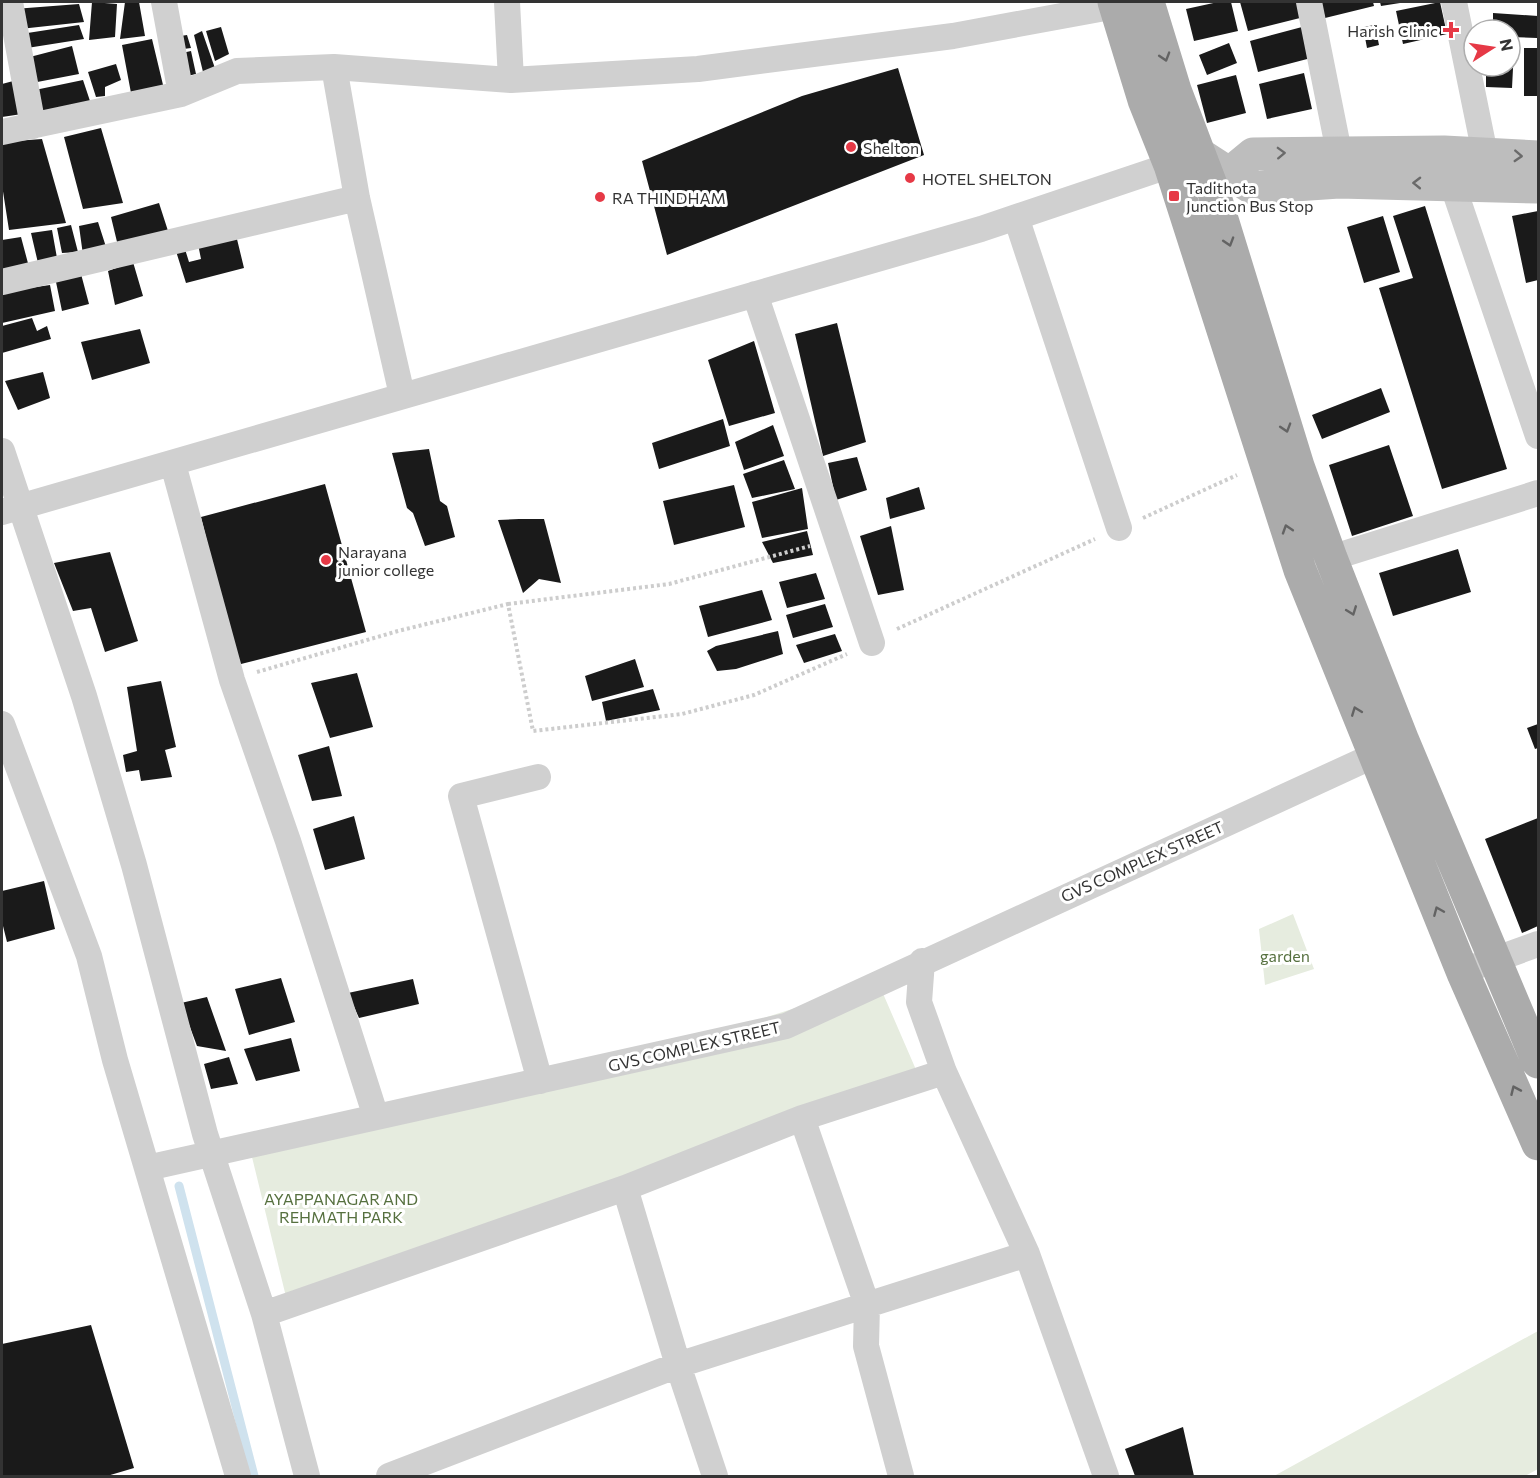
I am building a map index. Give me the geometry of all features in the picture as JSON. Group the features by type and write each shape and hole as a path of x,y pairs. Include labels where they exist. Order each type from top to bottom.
{"main road":[{"path":"1148,2 1175,90 1201,155 1298,466 1331,558 1403,741 1493,959 1539,1062"},
{"path":"1115,4 1144,100 1170,165 1300,570 1373,756 1463,973 1539,1144"},
{"path":"1230,173 1253,154 1339,152 1539,157"},
{"path":"1201,155 1252,188 1339,182 1452,183 1539,187"}],"street":[{"path":"164,2 181,94"},
{"path":"507,2 511,80"},
{"path":"1309,2 1339,152"},
{"path":"1454,2 1485,154"},
{"path":"2,132 181,94 237,71 334,67 511,80 698,69 953,36 1115,4"},
{"path":"8,7 33,126"},
{"path":"334,67 357,198 402,395"},
{"path":"12,510 1017,217 1201,155"},
{"path":"1452,183 1539,436"},
{"path":"2,282 357,198"},
{"path":"1017,217 1119,528"},
{"path":"755,294 872,643"},
{"path":"2,451 12,510 84,696 130,854 211,1154 264,1314 307,1476"},
{"path":"173,464 232,680 265,772 376,1117"},
{"path":"1331,558 1539,493"},
{"path":"2,724 89,956 115,1060 238,1476"},
{"name":"GVS COMPLEX STREET","path":"147,1168 786,1026 922,961 1373,756"},
{"path":"538,777 461,796 540,1081"},
{"path":"1463,973 1493,959 1539,944"},
{"path":"922,961 919,1002 944,1072 1027,1254 1106,1476"},
{"path":"264,1314 625,1188 802,1118 944,1072"},
{"path":"802,1118 867,1305 866,1346 901,1476"},
{"path":"625,1188 678,1365 715,1476"},
{"path":"388,1476 678,1365 1027,1254"}],"path":[{"path":"508,604 533,731 682,714 754,695 872,643 910,622 1265,463"},
{"path":"232,680 398,631 508,604 669,584 837,538"}],"green space":[{"name":"garden","path":"1293,914 1314,969 1265,985 1259,929"},
{"name":"AYAPPANAGAR AND REHMATH PARK","path":"878,982 917,1072 288,1305 251,1153 627,1061"},
{"path":"1538,1331 1538,1469 1525,1476 1274,1476"}],"building":[{"path":"92,2 117,4 115,37 89,40"},
{"path":"125,2 139,2 145,36 120,39"},
{"path":"1218,2 1231,2 1238,31 1194,41 1186,9"},
{"path":"1240,2 1300,2 1304,17 1248,31"},
{"path":"1321,2 1373,2 1374,6 1325,18"},
{"path":"1380,2 1400,2 1400,3 1381,6"},
{"path":"1440,2 1447,34 1403,44 1396,11"},
{"path":"79,4 84,22 20,29 14,9"},
{"path":"1493,13 1538,16 1537,38 1522,37 1522,18 1493,18"},
{"path":"79,25 84,39 27,48 21,34"},
{"path":"1375,25 1379,45 1367,48 1363,27"},
{"path":"221,27 229,54 215,61 206,31"},
{"path":"1302,27 1311,58 1258,72 1250,41"},
{"path":"202,31 217,74 204,76 194,35"},
{"path":"187,35 191,48 176,50 174,37"},
{"path":"152,39 164,89 131,93 122,45"},
{"path":"1229,43 1237,63 1207,75 1199,55"},
{"path":"72,46 79,74 32,83 26,58"},
{"path":"1524,48 1537,48 1537,96 1524,96"},
{"path":"191,51 196,74 179,78 173,55"},
{"path":"116,64 121,80 105,87 105,96 96,97 88,72"},
{"path":"898,68 924,155 667,255 642,161 802,96"},
{"path":"1304,73 1312,109 1267,119 1259,84"},
{"path":"1236,75 1246,113 1207,123 1197,85"},
{"path":"1486,78 1513,78 1512,88 1486,87"},
{"path":"17,80 22,114 2,117 2,84"},
{"path":"83,80 91,104 38,117 35,90"},
{"path":"101,128 123,203 83,209 64,137"},
{"path":"42,139 66,223 9,230 2,185 2,142"},
{"path":"159,203 169,234 118,246 111,217"},
{"path":"1425,206 1507,469 1442,489 1379,288 1413,278 1393,216"},
{"path":"1538,211 1538,280 1526,283 1512,216"},
{"path":"1383,216 1400,272 1364,283 1347,227"},
{"path":"98,222 107,250 83,255 79,226"},
{"path":"71,225 78,252 62,253 57,228"},
{"path":"52,230 57,258 38,263 31,233"},
{"path":"236,235 244,268 186,283 175,248 184,246 189,262 201,259 198,244"},
{"path":"21,237 29,267 2,273 2,240"},
{"path":"133,262 143,296 115,305 108,271"},
{"path":"81,274 89,304 62,311 56,282"},
{"path":"50,285 55,311 2,323 2,292"},
{"path":"32,318 37,331 47,326 51,339 2,353 2,326"},
{"path":"837,323 866,442 823,456 795,334"},
{"path":"140,329 150,363 92,380 81,342"},
{"path":"754,341 775,413 729,426 708,360"},
{"path":"43,372 50,398 18,410 5,381"},
{"path":"1381,388 1390,412 1322,439 1312,415"},
{"path":"723,419 730,446 659,469 652,443"},
{"path":"773,425 784,456 744,470 735,442"},
{"path":"1389,445 1413,516 1352,536 1329,465"},
{"path":"429,449 440,501 447,506 455,537 425,546 413,513 407,508 392,453"},
{"path":"857,457 867,490 836,500 828,463"},
{"path":"784,460 795,489 752,498 743,474"},
{"path":"325,484 366,632 237,665 201,517"},
{"path":"734,485 745,527 674,545 663,501"},
{"path":"919,487 925,509 890,519 886,498"},
{"path":"802,488 808,529 762,538 752,502"},
{"path":"544,519 561,583 539,579 523,593 498,520"},
{"path":"891,526 904,590 878,595 860,536"},
{"path":"807,531 813,555 773,563 762,542"},
{"path":"1458,549 1471,592 1393,616 1379,573"},
{"path":"110,552 138,641 105,652 91,608 73,611 54,563"},
{"path":"816,573 825,599 787,608 779,582"},
{"path":"762,590 772,620 708,637 699,606"},
{"path":"825,604 833,627 793,638 786,615"},
{"path":"778,631 783,654 736,669 717,671 707,651 716,646"},
{"path":"835,634 842,651 804,663 796,645"},
{"path":"635,659 644,687 592,701 585,676"},
{"path":"357,673 373,727 330,738 311,683"},
{"path":"161,681 176,747 165,750 172,777 141,781 139,770 126,772 123,755 137,751 127,687"},
{"path":"653,689 660,710 606,721 602,702"},
{"path":"1538,724 1538,748 1535,749 1527,728"},
{"path":"329,746 342,796 312,801 298,755"},
{"path":"354,816 365,859 325,870 313,829"},
{"path":"1538,818 1538,926 1522,933 1485,839"},
{"path":"44,881 55,929 7,942 2,922 2,891"},
{"path":"281,978 295,1022 249,1035 235,989"},
{"path":"413,979 419,1004 359,1018 348,993"},
{"path":"207,997 226,1051 197,1046 181,1003"},
{"path":"291,1038 300,1071 256,1081 244,1049"},
{"path":"229,1057 238,1084 211,1089 204,1064"},
{"path":"91,1325 134,1468 107,1476 2,1476 2,1344"},
{"path":"1183,1427 1194,1476 1135,1476 1125,1449"}],"waterway":[{"path":"179,1186 254,1476"}],"place":[{"name":"Harish Clinic","path":"1451,30"},
{"name":"Shelton","path":"851,147"},
{"name":"HOTEL SHELTON","path":"910,178"},
{"name":"Tadithota Junction Bus Stop","path":"1174,196"},
{"name":"RA THINDHAM","path":"600,197"},
{"name":"Narayana junior college","path":"326,560"}]}
